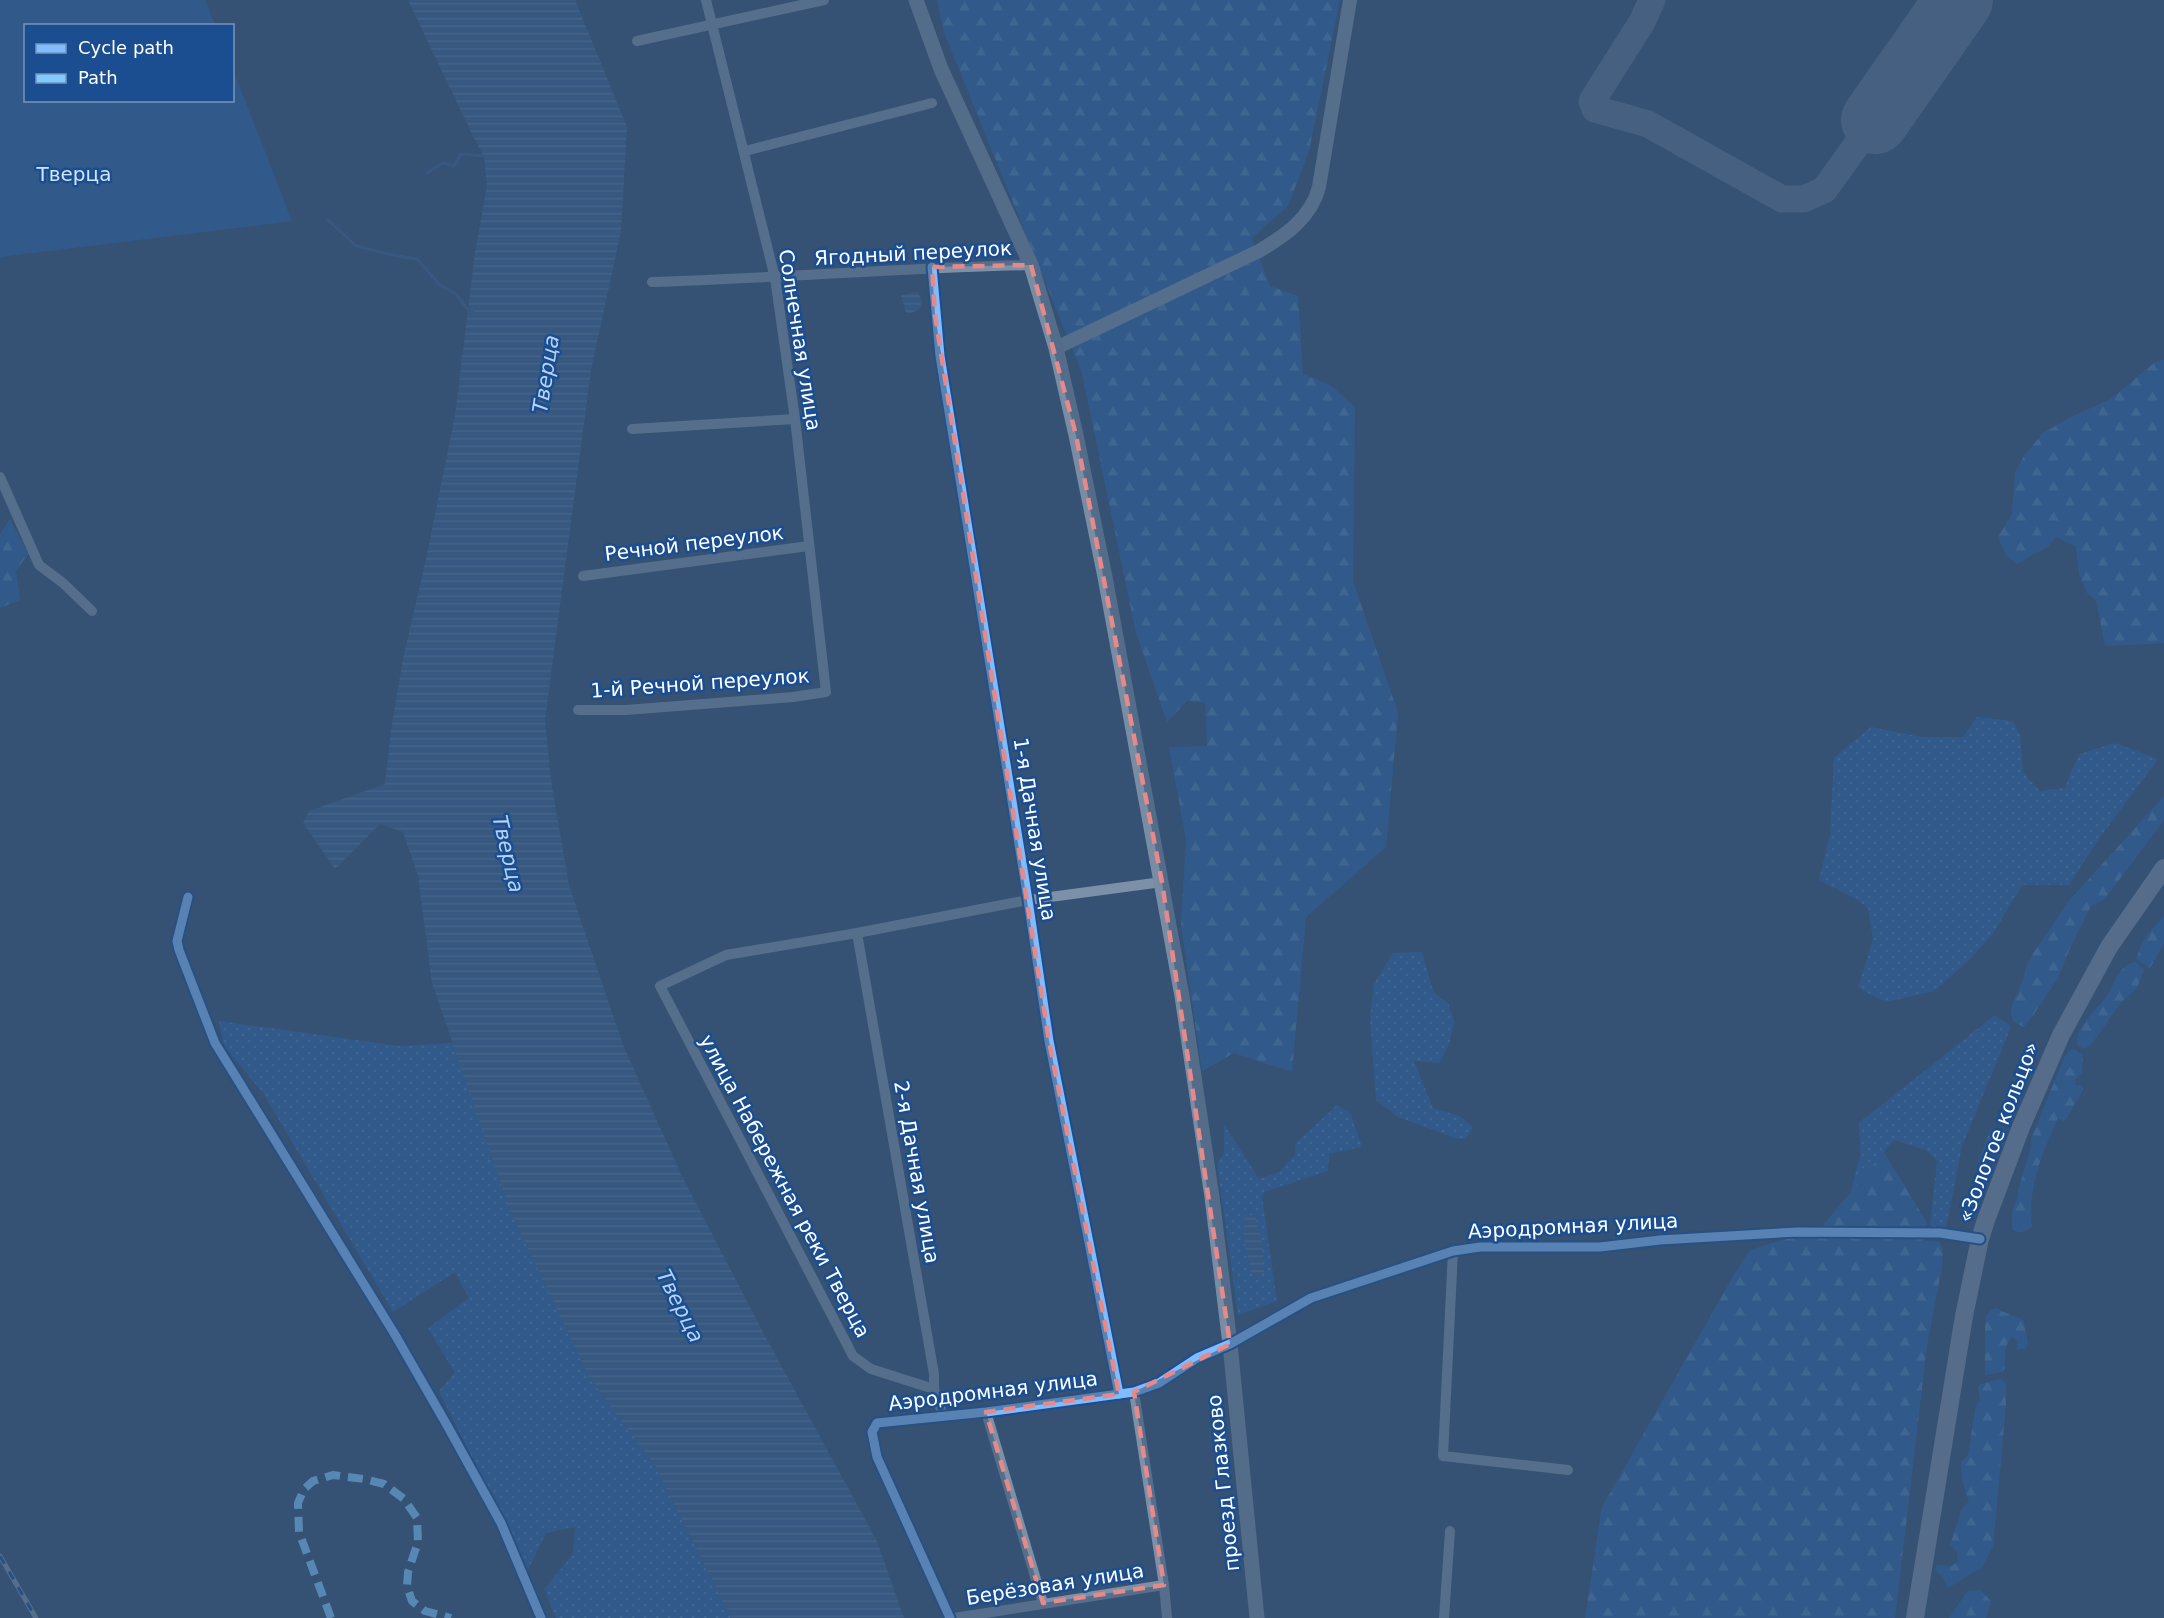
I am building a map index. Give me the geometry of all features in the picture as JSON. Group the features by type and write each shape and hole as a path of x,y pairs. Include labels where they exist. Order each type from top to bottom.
{"main road":[{"name":"проезд Глазково","path":"916,0 941,69 1031,265 1056,348 1076,435 1105,577 1182,996 1212,1197 1230,1344 1257,1618"},
{"name":"«Золотое кольцо»","path":"1915,1618 1962,1324 1980,1239 2021,1127 2061,1035 2109,947 2164,868"}],"street":[{"name":"Солнечная улица","path":"706,0 775,278 795,419 826,692"},
{"path":"637,41 824,0"},
{"path":"1056,348 1259,251 1287,233 1303,218 1313,204 1319,187 1350,0"},
{"path":"745,151 932,104"},
{"name":"Ягодный переулок","path":"652,282 775,278 932,267 1031,265"},
{"name":"1-я Дачная улица","path":"932,267 940,356 1049,1041 1119,1394"},
{"path":"632,429 795,419"},
{"path":"0,477 39,565 63,583 92,610"},
{"name":"Речной переулок","path":"583,576 809,546"},
{"name":"1-й Речной переулок","path":"578,710 626,710 793,697 826,692"},
{"path":"857,933 1028,900 1162,882"},
{"path":"188,897 177,941 215,1043 382,1313 448,1427 501,1523 541,1618"},
{"name":"улица Набережная реки Тверца","path":"857,933 726,955 660,986 853,1356 871,1369 934,1389"},
{"name":"2-я Дачная улица","path":"857,933 932,1363 934,1389 944,1416"},
{"name":"Аэродромная улица","path":"877,1423 986,1413 1134,1392 1159,1383 1197,1358 1230,1344 1311,1298 1453,1251 1480,1247 1600,1247 1660,1240 1797,1232 1940,1233 1980,1239"},
{"path":"1453,1251 1443,1456 1568,1470"},
{"path":"1134,1392 1164,1585"},
{"path":"986,1413 1043,1603"},
{"name":"Берёзовая улица","path":"877,1423 872,1432 877,1457 952,1618 1164,1585 1167,1618"},
{"path":"1444,1618 1450,1531"}],"highlighted area":[{"path":"1031,265 1076,435 1162,882 1230,1344 1134,1392 1164,1585 1043,1603 986,1412 1119,1394 1049,1041 935,315 932,267"}],"green space":[{"name":"Тверца","path":"0,0 205,0 215,24 24,24 24,102 234,102 234,73 292,221 0,257"},
{"path":"937,0 1340,0 1309,151 1288,206 1252,238 1270,286 1298,296 1303,374 1330,385 1355,407 1353,581 1398,713 1386,847 1306,917 1292,1072 1234,1053 1202,1071 1181,925 1186,839 1169,747 1207,746 1205,703 1187,701 1167,722 1136,633 1082,373 944,32"},
{"path":"2164,360 2164,643 2105,646 2096,600 2087,593 2079,574 2076,547 2057,537 2047,547 2017,564 2006,555 1998,537 2012,514 2015,472 2024,456 2043,433 2111,399 2155,362"},
{"path":"10,519 28,554 16,571 20,600 0,608 0,534"},
{"path":"1977,717 2013,721 2020,735 2023,773 2040,791 2065,788 2080,754 2115,743 2158,759 2098,840 2069,885 2022,885 1992,935 1968,961 1934,991 1886,1002 1858,988 1873,939 1868,908 1856,899 1819,880 1830,835 1834,758 1871,727 1921,737 1963,737"},
{"path":"2164,796 2164,820 2104,900 2091,906 2058,978 2032,1017 2023,1027 2013,1021 2012,1005 2034,952 2068,902"},
{"path":"2164,917 2164,943 2150,968 2137,960 2138,954 2146,936"},
{"path":"1422,952 1433,991 1449,1005 1454,1022 1449,1045 1439,1063 1414,1061 1433,1108 1460,1116 1473,1128 1466,1139 1455,1138 1398,1117 1376,1100 1370,1018 1374,984 1393,953"},
{"path":"2136,962 2144,970 2137,988 2119,1005 2091,1045 2085,1049 2078,1046 2077,1039 2082,1026 2106,997 2121,970 2130,963"},
{"path":"1995,1015 2011,1027 1962,1146 1946,1228 1935,1232 1930,1225 1937,1161 1925,1150 1894,1140 1851,1192 1860,1155 1859,1123"},
{"path":"219,1021 399,1046 453,1043 509,1208 589,1377 655,1466 731,1618 556,1618 544,1589 573,1554 575,1527 546,1533 528,1570 439,1391 455,1373 428,1328 469,1298 455,1272 393,1312 263,1093 224,1046"},
{"path":"2074,1049 2083,1055 2082,1073 2075,1079 2076,1085 2080,1085 2083,1089 2067,1118 2064,1121 2058,1118 2046,1144 2034,1185 2032,1227 2017,1232 2012,1229 2012,1211 2018,1197 2031,1139 2064,1058 2070,1050"},
{"path":"1337,1105 1350,1112 1362,1147 1329,1154 1328,1171 1264,1192 1262,1197 1277,1301 1238,1315 1217,1163 1224,1154 1224,1124 1259,1179 1279,1172 1296,1154 1295,1144"},
{"path":"1991,1129 1995,1133 1982,1170 1983,1186 1979,1189 1975,1188 1977,1174"},
{"path":"1884,1152 1927,1223 1923,1241 1939,1242 1943,1253 1927,1345 1895,1618 1585,1618 1602,1507 1735,1273 1750,1250 1820,1229"},
{"path":"1997,1308 2024,1321 2028,1346 2016,1350 2018,1342 2012,1336 2006,1347 2005,1369 1999,1373 1985,1375 1985,1317 1992,1309"},
{"path":"2001,1379 2006,1384 2006,1405 1993,1546 1981,1569 1948,1588 1943,1577 1935,1570 1937,1565 1952,1566 1958,1561 1957,1552 1950,1545 1962,1509 1969,1502 1962,1480 1961,1462 1968,1455 1976,1405 1980,1401 1978,1387 1981,1384"},
{"path":"1980,1590 1991,1601 1986,1618 1949,1618 1968,1591"}],"water":[{"path":"408,0 575,0 627,127 621,231 591,370 545,720 552,787 569,885 623,1045 681,1174 764,1334 877,1541 904,1618 731,1618 655,1466 589,1377 509,1208 432,983 418,876 403,832 380,824 335,869 303,823 309,811 385,784 403,659 455,416 475,253 487,185 484,157"},
{"path":"918,292 922,301 921,308 912,313 906,313 901,295"},
{"path":"1246,1215 1255,1215 1262,1245 1264,1272 1258,1278 1252,1275 1245,1245"}],"waterway":[{"path":"427,173 443,163 454,166 461,154 486,156"},
{"path":"328,220 356,246 417,259 440,285 456,294 472,312"}],"taxiway":[{"path":"1652,0 1642,22 1592,101 1595,109 1648,124 1782,199 1804,199 1824,190 1875,120"}],"runway":[{"path":"1875,120 1959,0"}],"railway":[{"path":"0,1556 36,1618"}],"marked path":[{"path":"331,1618 299,1532 298,1503 304,1489 313,1481 333,1475 384,1484 404,1499 417,1518 418,1542 408,1572 407,1586 412,1601 425,1611 451,1618"}],"cycle path":[{"path":"932,267 940,356 1049,1041 1119,1394"},
{"path":"188,897 177,941 215,1043 394,1333 448,1427 501,1523 541,1618"},
{"path":"950,1618 877,1457 872,1432 877,1423 986,1412 1134,1392 1159,1383 1197,1358 1230,1344 1311,1298 1453,1251 1480,1247 1600,1247 1660,1240 1797,1232 1940,1233 1980,1239"}]}
